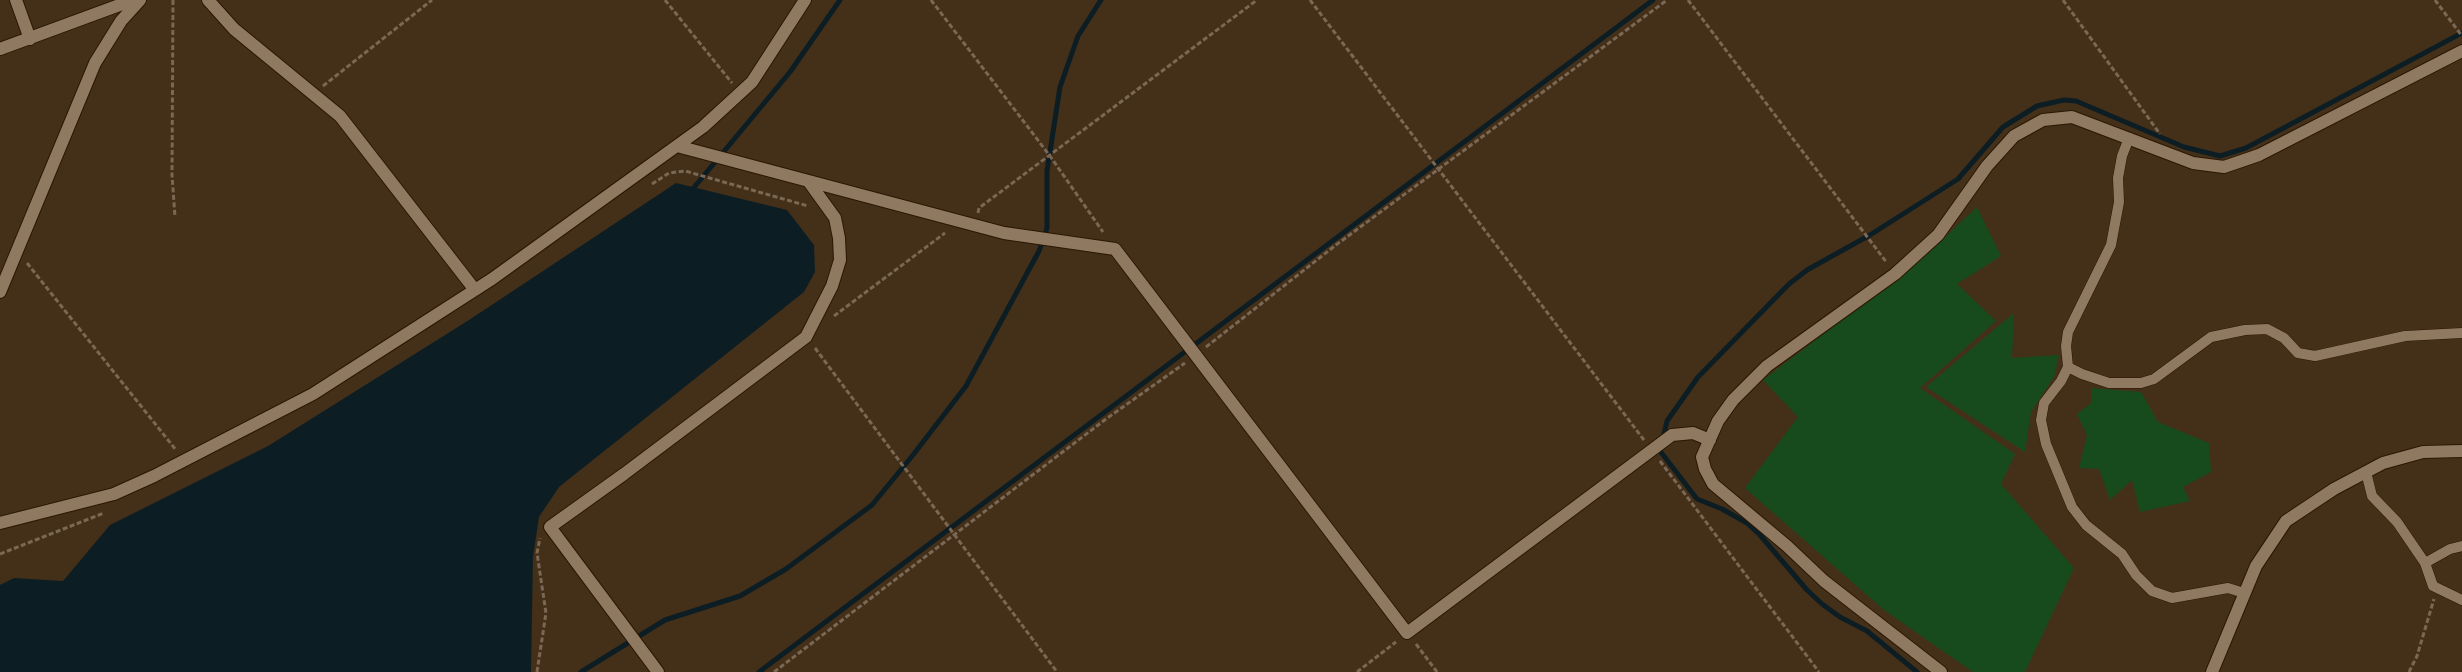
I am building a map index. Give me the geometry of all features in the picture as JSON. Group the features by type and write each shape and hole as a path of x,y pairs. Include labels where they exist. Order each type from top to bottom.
{"street":[{"path":"16,0 30,40"},
{"path":"0,48 30,40 107,5 133,0"},
{"path":"0,292 96,63 121,21 140,0"},
{"path":"208,0 234,29 340,116 475,290"},
{"path":"0,523 114,494 185,460 313,394 475,290 703,127 752,82 805,0"},
{"path":"1941,672 1824,581 1787,546 1713,484 1705,469 1702,457 1718,420 1732,400 1767,366 1895,274 1938,235 1987,166 2014,136 2043,120 2072,117 2200,164 2224,167 2259,155 2462,51"},
{"path":"678,146 1004,233 1115,249 1407,633 1672,435 1693,433 1710,440"},
{"path":"658,672 550,527 624,474 806,337 832,286 840,260 839,238 835,218 809,182"},
{"path":"2212,672 2256,566 2286,522 2334,489 2383,463 2423,452 2462,451"}],"lane":[{"path":"2129,138 2122,156 2118,178 2119,202 2111,245 2068,332 2066,346 2068,367 2061,381 2044,403 2041,420 2054,467 2072,507 2086,525 2122,554 2136,574 2152,591 2172,598 2228,588 2244,594"},
{"path":"2068,367 2109,384 2142,383 2154,379 2211,337 2245,330 2267,329 2284,338 2298,353 2315,356 2405,336 2462,333"},
{"path":"2366,472 2372,496 2397,522 2425,563 2434,586 2462,600"},
{"path":"2425,563 2450,549 2462,546"}],"path":[{"path":"173,0 172,175 175,217"},
{"path":"313,94 432,0"},
{"path":"665,0 740,93"},
{"path":"930,0 1050,156 1115,249"},
{"path":"974,225 979,208 1257,0"},
{"path":"1310,0 1819,672"},
{"path":"774,672 1106,419 1195,356 1336,244 1438,171 1666,0"},
{"path":"1688,0 1895,274"},
{"path":"2063,0 2162,136 2166,151"},
{"path":"2435,0 2462,36"},
{"path":"829,320 960,222"},
{"path":"14,260 28,263 185,460"},
{"path":"806,337 928,497 954,536 1057,672"},
{"path":"537,672 546,613 537,553 540,537 550,527"},
{"path":"2409,672 2417,656 2428,612 2438,589"},
{"path":"1356,672 1407,633 1437,672"}],"green space":[{"path":"1977,207 2001,256 1957,284 1996,321 1920,388 2015,454 2001,484 2074,568 2025,672 1973,672 1884,610 1745,488 1798,417 1763,380 1917,263"},
{"path":"2014,313 2012,358 2059,355 2054,377 2031,412 2025,452 1926,387"},
{"path":"2091,388 2141,392 2158,422 2209,443 2211,472 2183,487 2190,501 2140,512 2132,480 2110,500 2099,469 2079,468 2087,435 2077,414 2091,403"}],"water":[{"path":"676,183 787,210 814,245 815,272 804,292 559,487 539,517 533,557 531,672 0,672 0,585 14,578 63,581 110,525 268,446 469,320"}],"waterway":[{"path":"691,191 790,72 840,0"},
{"path":"581,672 665,620 740,596 786,569 872,505 913,455 966,386 1039,251 1047,228 1047,171 1060,87 1078,36 1101,0"},
{"path":"759,672 1653,0"},
{"path":"1917,672 1867,631 1840,617 1822,604 1747,523 1722,509 1697,499 1660,451 1667,421 1698,377 1789,284 1807,270 1870,235 1958,179 2003,127 2037,106 2064,100 2076,101 2184,147 2220,156 2246,148 2462,33"}]}
